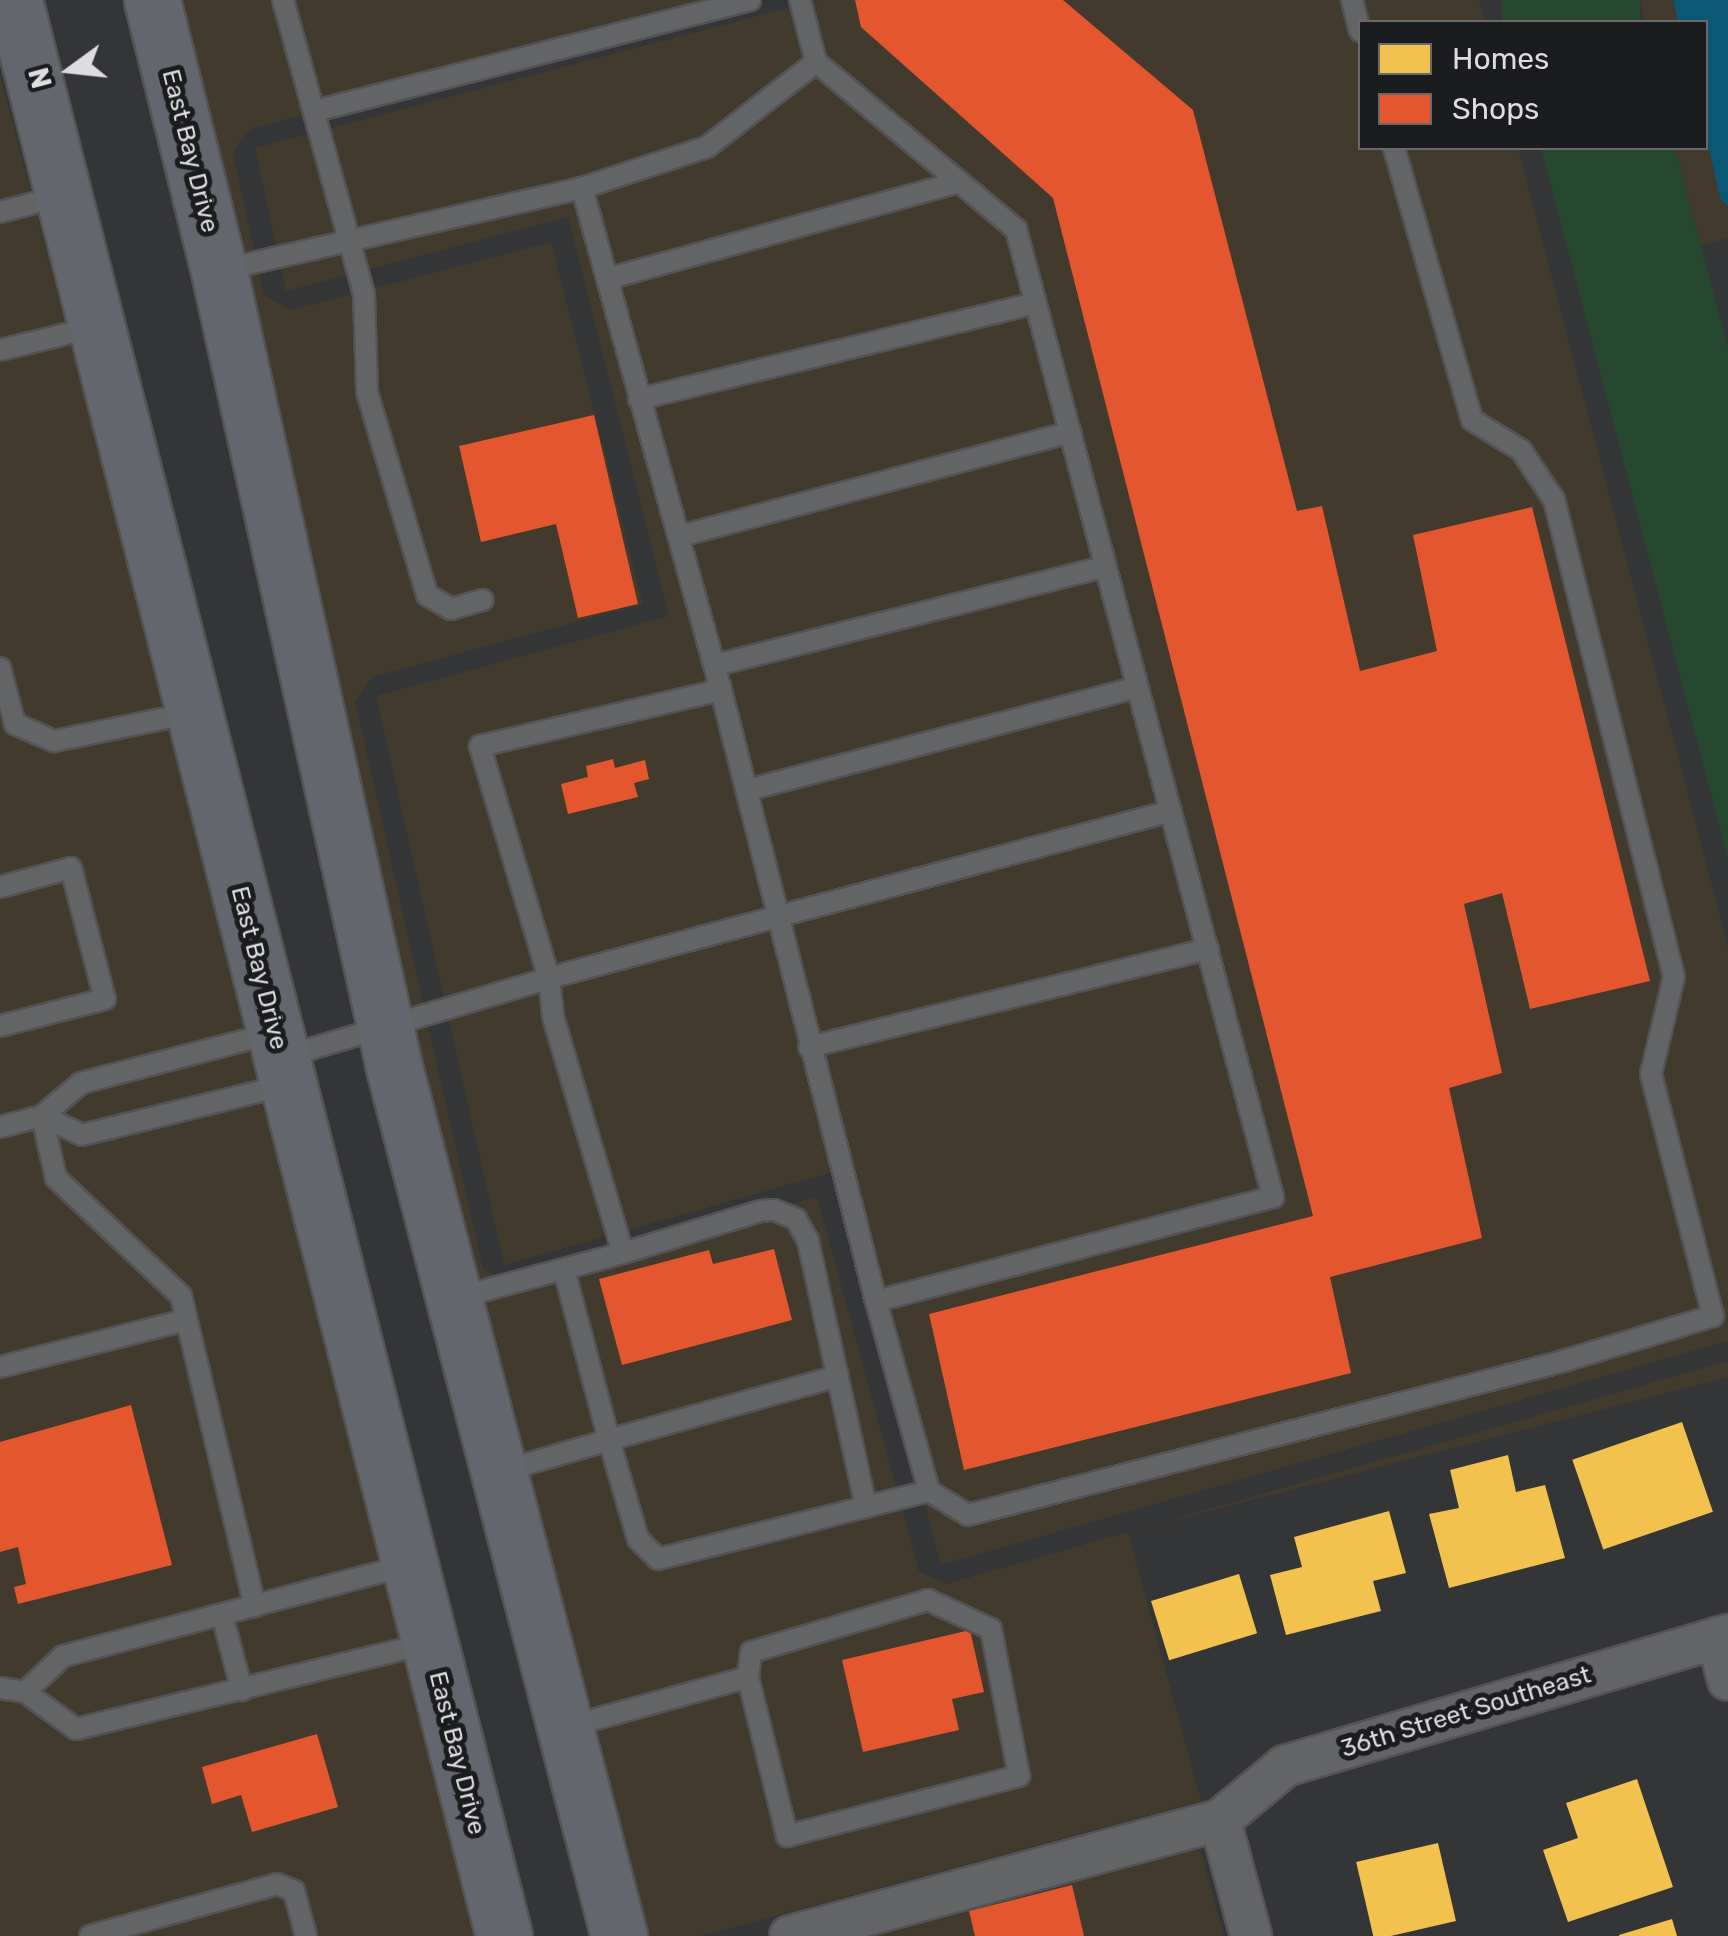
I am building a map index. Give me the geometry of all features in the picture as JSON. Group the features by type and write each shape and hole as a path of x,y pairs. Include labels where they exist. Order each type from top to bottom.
{"main road":[{"name":"East Bay Drive","path":"14,0 23,70 63,195 97,326 504,1936"},
{"name":"East Bay Drive","path":"152,0 219,270 386,1026 619,1936"}],"street":[{"path":"1722,1636 1728,1680"},
{"name":"36th Street Southeast","path":"1220,1820 1285,1766 1722,1636"},
{"path":"790,1936 1220,1820 1251,1936"}],"lane":[{"path":"283,0 364,294 367,392 427,594 452,608 483,600"},
{"path":"315,111 750,0"},
{"path":"800,0 816,62 1016,229 1273,1197 876,1301"},
{"path":"219,270 582,188 707,148 816,62"},
{"path":"582,188 716,666 775,916 928,1491 968,1515 1560,1362 1712,1316 1652,1074 1674,977 1554,500 1520,450 1472,420 1395,150"},
{"path":"607,279 960,182"},
{"path":"0,212 63,195"},
{"path":"639,398 1035,303"},
{"path":"0,350 97,326"},
{"path":"680,536 1070,432"},
{"path":"716,666 1106,566"},
{"path":"0,668 15,724 54,741 194,713"},
{"path":"748,790 1137,687"},
{"path":"624,1254 553,1016 549,978 480,746 722,690"},
{"path":"42,1116 82,1135 282,1058 386,1026 775,916 1170,811"},
{"path":"0,887 71,868 105,999 0,1026"},
{"path":"809,1046 1208,950"},
{"path":"0,1127 42,1116 81,1083 282,1058"},
{"path":"42,1116 56,1178 180,1296 255,1606"},
{"path":"454,1299 565,1272 760,1212 774,1210 796,1219 808,1241 866,1507"},
{"path":"565,1272 638,1538 658,1559 928,1491"},
{"path":"0,1367 186,1320"},
{"path":"499,1472 838,1376"},
{"path":"25,1692 63,1656 410,1565"},
{"path":"928,1600 991,1629 1019,1776 787,1836 748,1677 751,1652 928,1600"},
{"path":"222,1615 242,1690"},
{"path":"0,1688 25,1692 76,1729 430,1643"},
{"path":"565,1728 748,1677"},
{"path":"90,1936 276,1884 294,1892 306,1936"}],"shaded area":[{"path":"179,0 741,0 250,129 233,153 264,296 291,310 551,242 643,604 372,677 355,701 483,1269 510,1284 817,1197 919,1571 946,1584 1128,1532 1201,1801 701,1936 646,1936 420,1061"},
{"path":"818,0 1479,0 1484,20 1358,20 1358,150 1519,150 1728,946 1728,1341 941,1565 833,1172 504,1265 376,696 669,616 568,217 286,291 255,148"},
{"path":"1640,0 1673,0 1678,20 1645,20"},
{"path":"0,74 171,727 477,1936 0,1936"},
{"path":"1708,145 1720,198 1728,207 1728,238 1698,246 1675,150 1708,150"},
{"path":"1728,1361 1728,1377 1132,1531"},
{"path":"1200,1849 1224,1936 878,1936"}],"green space":[{"path":"1502,0 1640,0 1640,20 1502,20"},
{"path":"1542,150 1676,150 1728,348 1728,859"}],"water":[{"path":"1673,0 1728,0 1728,207 1720,198 1708,145 1708,20 1678,20"}],"building: Homes":[{"path":"1682,1422 1713,1512 1603,1550 1572,1460"},
{"path":"1508,1455 1516,1492 1545,1485 1565,1558 1449,1588 1429,1514 1459,1508 1450,1470"},
{"path":"1389,1511 1406,1573 1373,1581 1381,1611 1286,1635 1270,1575 1302,1567 1294,1537"},
{"path":"1239,1574 1257,1633 1169,1660 1151,1601"},
{"path":"1637,1779 1673,1887 1568,1922 1543,1850 1578,1838 1566,1803"},
{"path":"1438,1843 1456,1921 1391,1936 1373,1936 1356,1862"},
{"path":"1672,1919 1677,1936 1619,1936 1619,1935"}],"building: Shops":[{"path":"855,0 1063,0 1193,110 1297,511 1322,506 1360,671 1437,651 1413,535 1532,507 1650,981 1530,1009 1502,893 1464,904 1502,1073 1449,1088 1482,1238 1330,1277 1351,1373 964,1470 929,1314 1313,1216 1053,198 861,27"},
{"path":"594,415 638,604 578,618 556,524 481,542 459,446"},
{"path":"613,759 615,768 645,760 649,779 634,783 638,797 568,814 561,784 588,777 586,766"},
{"path":"774,1249 792,1320 622,1365 599,1279 709,1250 713,1264"},
{"path":"131,1405 172,1565 18,1604 14,1587 26,1584 18,1547 0,1552 0,1442"},
{"path":"970,1630 984,1692 952,1699 959,1730 863,1752 842,1660"},
{"path":"317,1734 338,1807 252,1832 241,1795 212,1804 202,1767"},
{"path":"1072,1885 1084,1936 975,1936 969,1911"}]}
